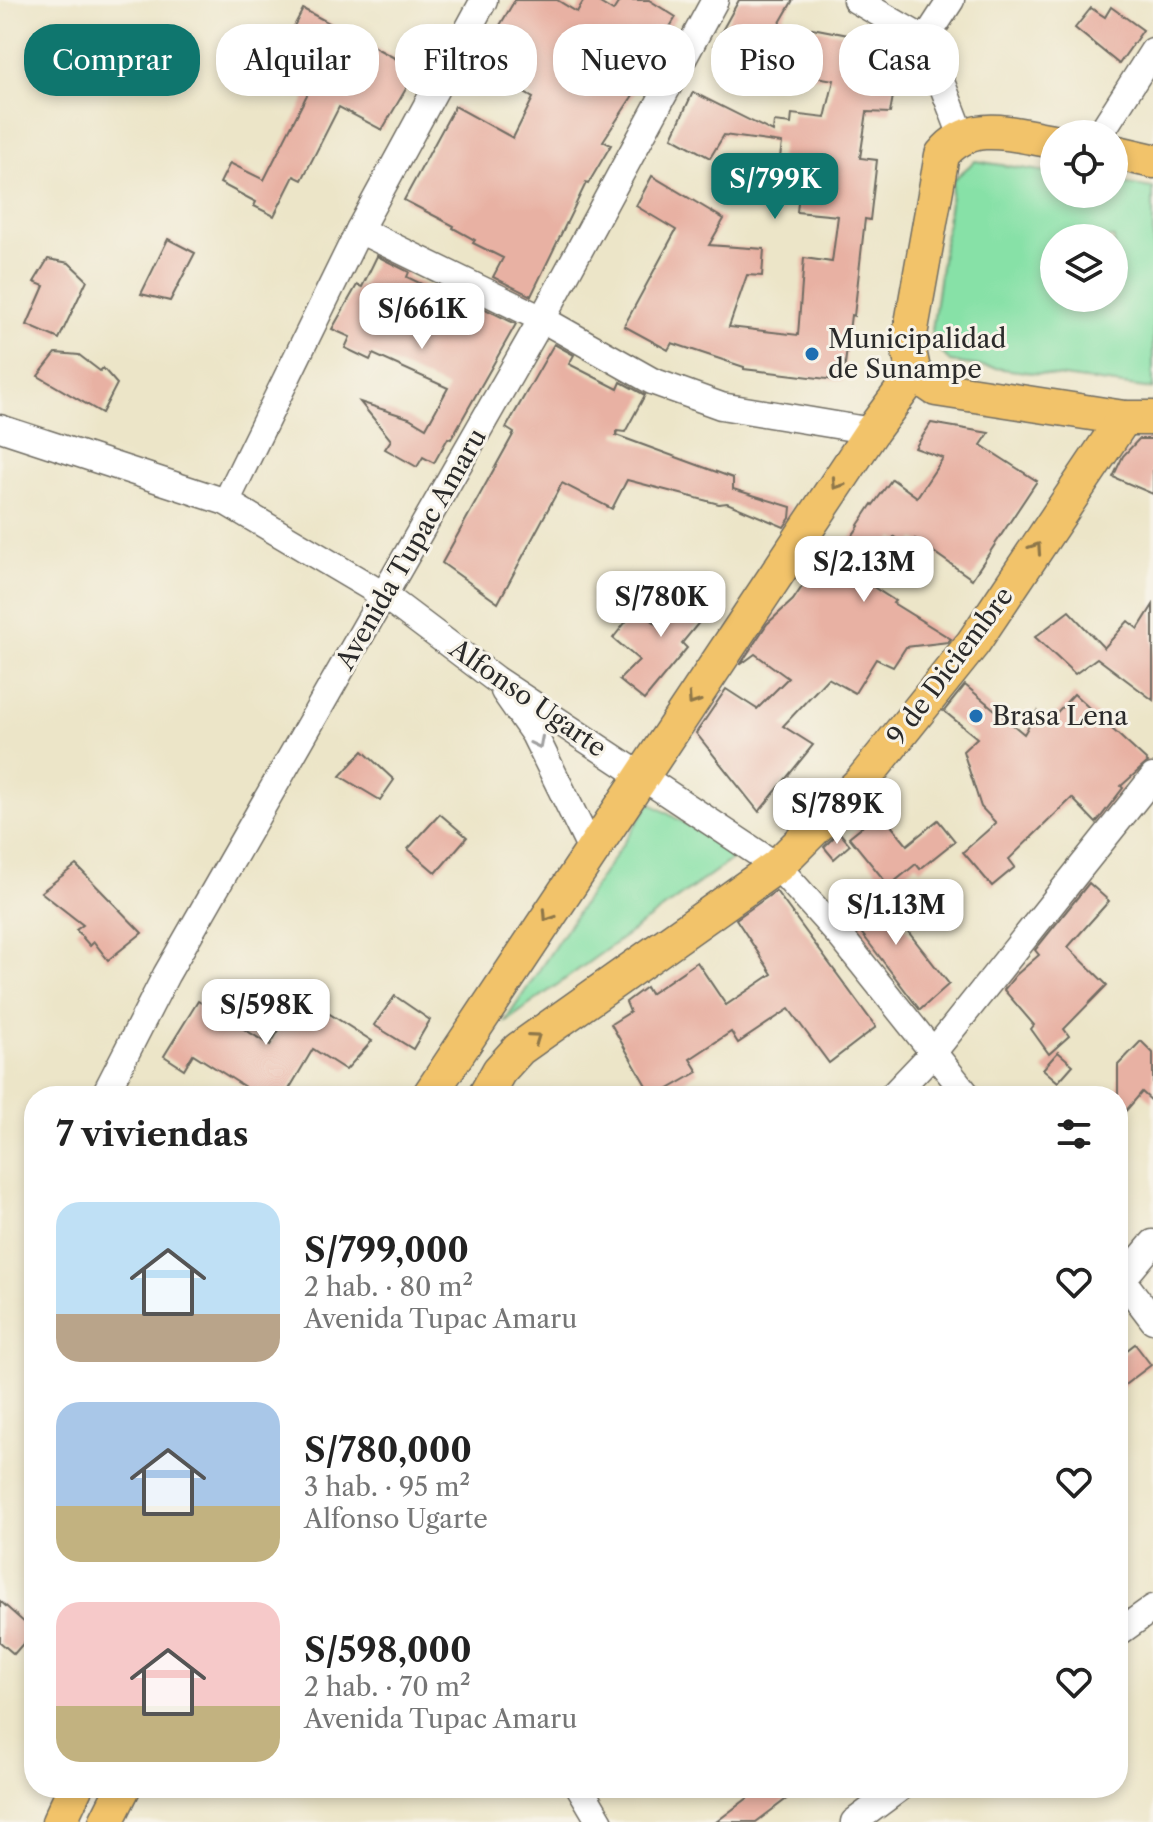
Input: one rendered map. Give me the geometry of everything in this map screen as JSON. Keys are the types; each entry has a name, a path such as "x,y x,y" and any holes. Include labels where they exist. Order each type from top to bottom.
{"main road":[{"path":"1040,139 977,131 952,142 942,155 908,346 914,374 936,389 1138,418"},
{"path":"436,1086 872,431 914,374"},
{"name":"9 de Diciembre","path":"491,1086 499,1071 519,1049 777,866 862,781 973,643 1138,418"},
{"path":"59,1822 70,1798"},
{"path":"106,1822 118,1798"}],"street":[{"path":"226,502 359,230 484,0"},
{"name":"Avenida Tupac Amaru","path":"109,1086 166,975 542,319 715,0"},
{"path":"856,0 897,24"},
{"path":"935,24 951,0"},
{"path":"1109,120 1153,51"},
{"path":"947,96 962,136"},
{"path":"359,230 542,319 652,381 721,406 872,431"},
{"name":"Alfonso Ugarte","path":"0,428 226,502 385,596 495,679 777,866 841,937 959,1086"},
{"path":"495,679 534,734 591,850"},
{"path":"902,1086 932,1054 1153,777"},
{"path":"1128,1269 1153,1243"},
{"path":"1128,1287 1153,1320"},
{"path":"1128,1626 1153,1608"},
{"path":"586,1798 600,1822"},
{"path":"854,1822 886,1798"}],"green space":[{"path":"975,161 1040,171 1040,208 1128,208 1128,184 1153,188 1153,389 950,362 931,338 953,180"},
{"path":"650,803 738,855 504,1023"}],"building":[{"path":"515,0 557,0 577,12 584,0 595,0 613,11 620,0 649,0 676,17 672,24 553,24 553,96 632,96 603,141 611,145 586,183 531,296 493,277 503,258 473,243 475,240 454,226 404,200 455,106 513,138 533,98 530,96 537,96 537,24 501,24"},
{"path":"739,0 793,0 779,24 726,24"},
{"path":"1111,7 1143,30 1119,64 1075,28 1091,8 1105,17"},
{"path":"303,9 331,24 295,24"},
{"path":"823,30 839,33 839,96 893,96 890,113 867,112 860,158 877,160 870,220 865,219 843,381 744,369 672,343 668,350 624,326 676,230 636,206 652,176 724,219 709,245 764,249 762,276 747,275 729,327 798,335 804,258 832,262 838,216 797,212 801,174 778,172 782,143 724,135 710,158 672,137 695,93 773,132 774,122 791,124 792,114 825,118 834,80 823,78"},
{"path":"379,50 395,58 395,96 402,96 382,130 339,107 302,180 294,176 274,216 254,206 256,202 220,183 230,163 264,180 306,96 379,96"},
{"path":"168,239 195,253 170,301 141,294"},
{"path":"377,256 409,272 407,277 475,310 477,305 516,324 451,439 448,438 434,463 423,457 417,467 385,449 391,440 360,402 409,418 426,428 448,388 373,354 370,360 345,348 350,337 332,329 357,285 362,287"},
{"path":"48,259 69,263 87,280 59,339 27,325 44,286 34,282"},
{"path":"554,344 574,355 569,364 618,389 621,382 645,395 625,432 617,431 616,435 733,478 733,489 791,507 790,518 784,527 727,503 719,504 627,480 612,509 562,483 498,603 442,563 514,433 506,428"},
{"path":"56,353 79,355 100,371 103,368 117,384 102,413 38,376"},
{"path":"931,423 989,433 981,445 1037,481 972,579 915,539 909,548 894,537 864,581 951,639 948,642 906,647 893,667 876,659 855,693 828,678 783,726 813,745 759,812 696,733 726,689 757,709 788,678 755,654 740,665 767,624 793,600 808,578 818,585 892,479 917,497 943,458 915,448"},
{"path":"1139,439 1153,439 1153,494 1113,477 1123,456"},
{"path":"688,581 716,602 682,643 687,648 644,700 619,680 639,660 613,638 637,608 658,625"},
{"path":"1153,605 1153,700 1097,658 1075,674 1035,637 1069,611 1104,648 1128,621 1138,629"},
{"path":"965,685 1024,734 1038,711 1047,723 1074,694 1148,762 1121,786 1123,788 1096,823 1072,798 1009,859 1015,867 992,886 963,852 996,823 981,807 963,751 977,738 944,711"},
{"path":"363,751 394,780 380,800 340,776"},
{"path":"880,812 907,845 938,820 955,841 920,869 916,864 889,886 849,837"},
{"path":"440,814 467,837 436,873 408,849"},
{"path":"839,832 850,845 834,859 824,847"},
{"path":"76,865 142,933 108,960 94,942 90,946 76,930 83,925 41,892"},
{"path":"1089,883 1109,901 1068,947 1107,985 1064,1029 1069,1036 1049,1054 1031,1029 1034,1025 1004,990 1039,955 1035,950"},
{"path":"876,884 891,904 888,906 949,984 920,1010 844,910"},
{"path":"776,891 876,1027 829,1063 789,1009 738,1043 731,1032 690,1059 698,1072 674,1086 646,1086 611,1024 630,1012 626,1002 646,987 650,994 697,962 726,1005 772,974 736,919"},
{"path":"300,995 372,1041 346,1070 313,1049 291,1086 243,1086 193,1054 184,1069 164,1056 198,1001 270,1045"},
{"path":"395,996 430,1020 413,1049 374,1025"},
{"path":"1141,1041 1153,1053 1153,1102 1142,1092 1128,1108 1128,1086 1118,1086 1118,1065"},
{"path":"1058,1052 1073,1065 1058,1082 1043,1069"},
{"path":"1135,1344 1151,1365 1128,1382 1128,1349"},
{"path":"0,1601 24,1622 24,1642 14,1654 0,1642"},
{"path":"748,1798 788,1798 756,1822 716,1822"}],"place":[{"name":"Municipalidad de Sunampe","path":"812,354"},
{"name":"Brasa Lena","path":"976,716"}]}
